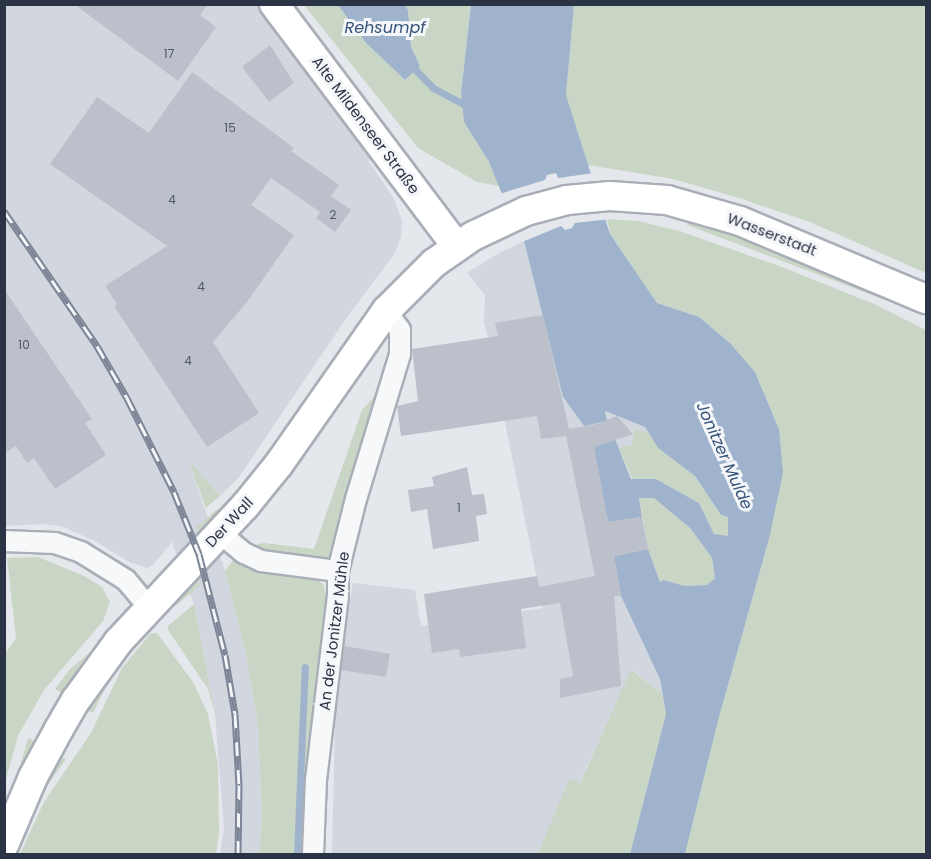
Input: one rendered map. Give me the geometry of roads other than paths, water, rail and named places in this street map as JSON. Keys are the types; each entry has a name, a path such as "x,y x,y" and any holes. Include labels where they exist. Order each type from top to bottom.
{"main road":[{"name":"Alte Mildenseer Straße","path":"274,4 457,247"},
{"name":"Wasserstadt","path":"490,227 548,204 610,196 667,200 740,221 927,299"},
{"name":"Der Wall","path":"4,845 33,777 76,700 118,642 220,532 279,464 386,311 411,285 457,247 490,227"}],"street":[{"name":"An der Jonitzer Mühle","path":"313,855 316,780 338,571 356,499 399,354 400,330 386,311"},
{"path":"220,532 244,553 261,561 338,571"},
{"path":"4,541 55,543 81,552 126,580 149,607"}],"water":[{"name":"Rehsumpf","path":"338,5 405,5 408,10 411,47 420,66 405,80 366,43"},
{"name":"Jonitzer Mulde","path":"471,5 574,5 566,95 610,234 657,303 699,317 730,343 755,372 779,429 783,473 769,539 718,721 685,854 630,854 666,714 660,679 621,596 614,556 648,549 660,582 664,580 685,586 707,585 715,578 712,558 691,529 654,498 639,498 642,517 608,522 591,432 611,429 631,479 656,479 699,503 714,534 728,536 728,517 721,515 695,476 658,448 645,427 605,411 607,421 584,426 563,397 522,233 505,202 489,162 464,122 461,93"}],"waterway":[{"path":"410,64 433,88 463,104 472,105"},
{"path":"297,854 305,667"}],"railway":[{"path":"4,211 97,346 127,398 174,492 199,554 225,655 235,714 239,785 238,854"}]}
